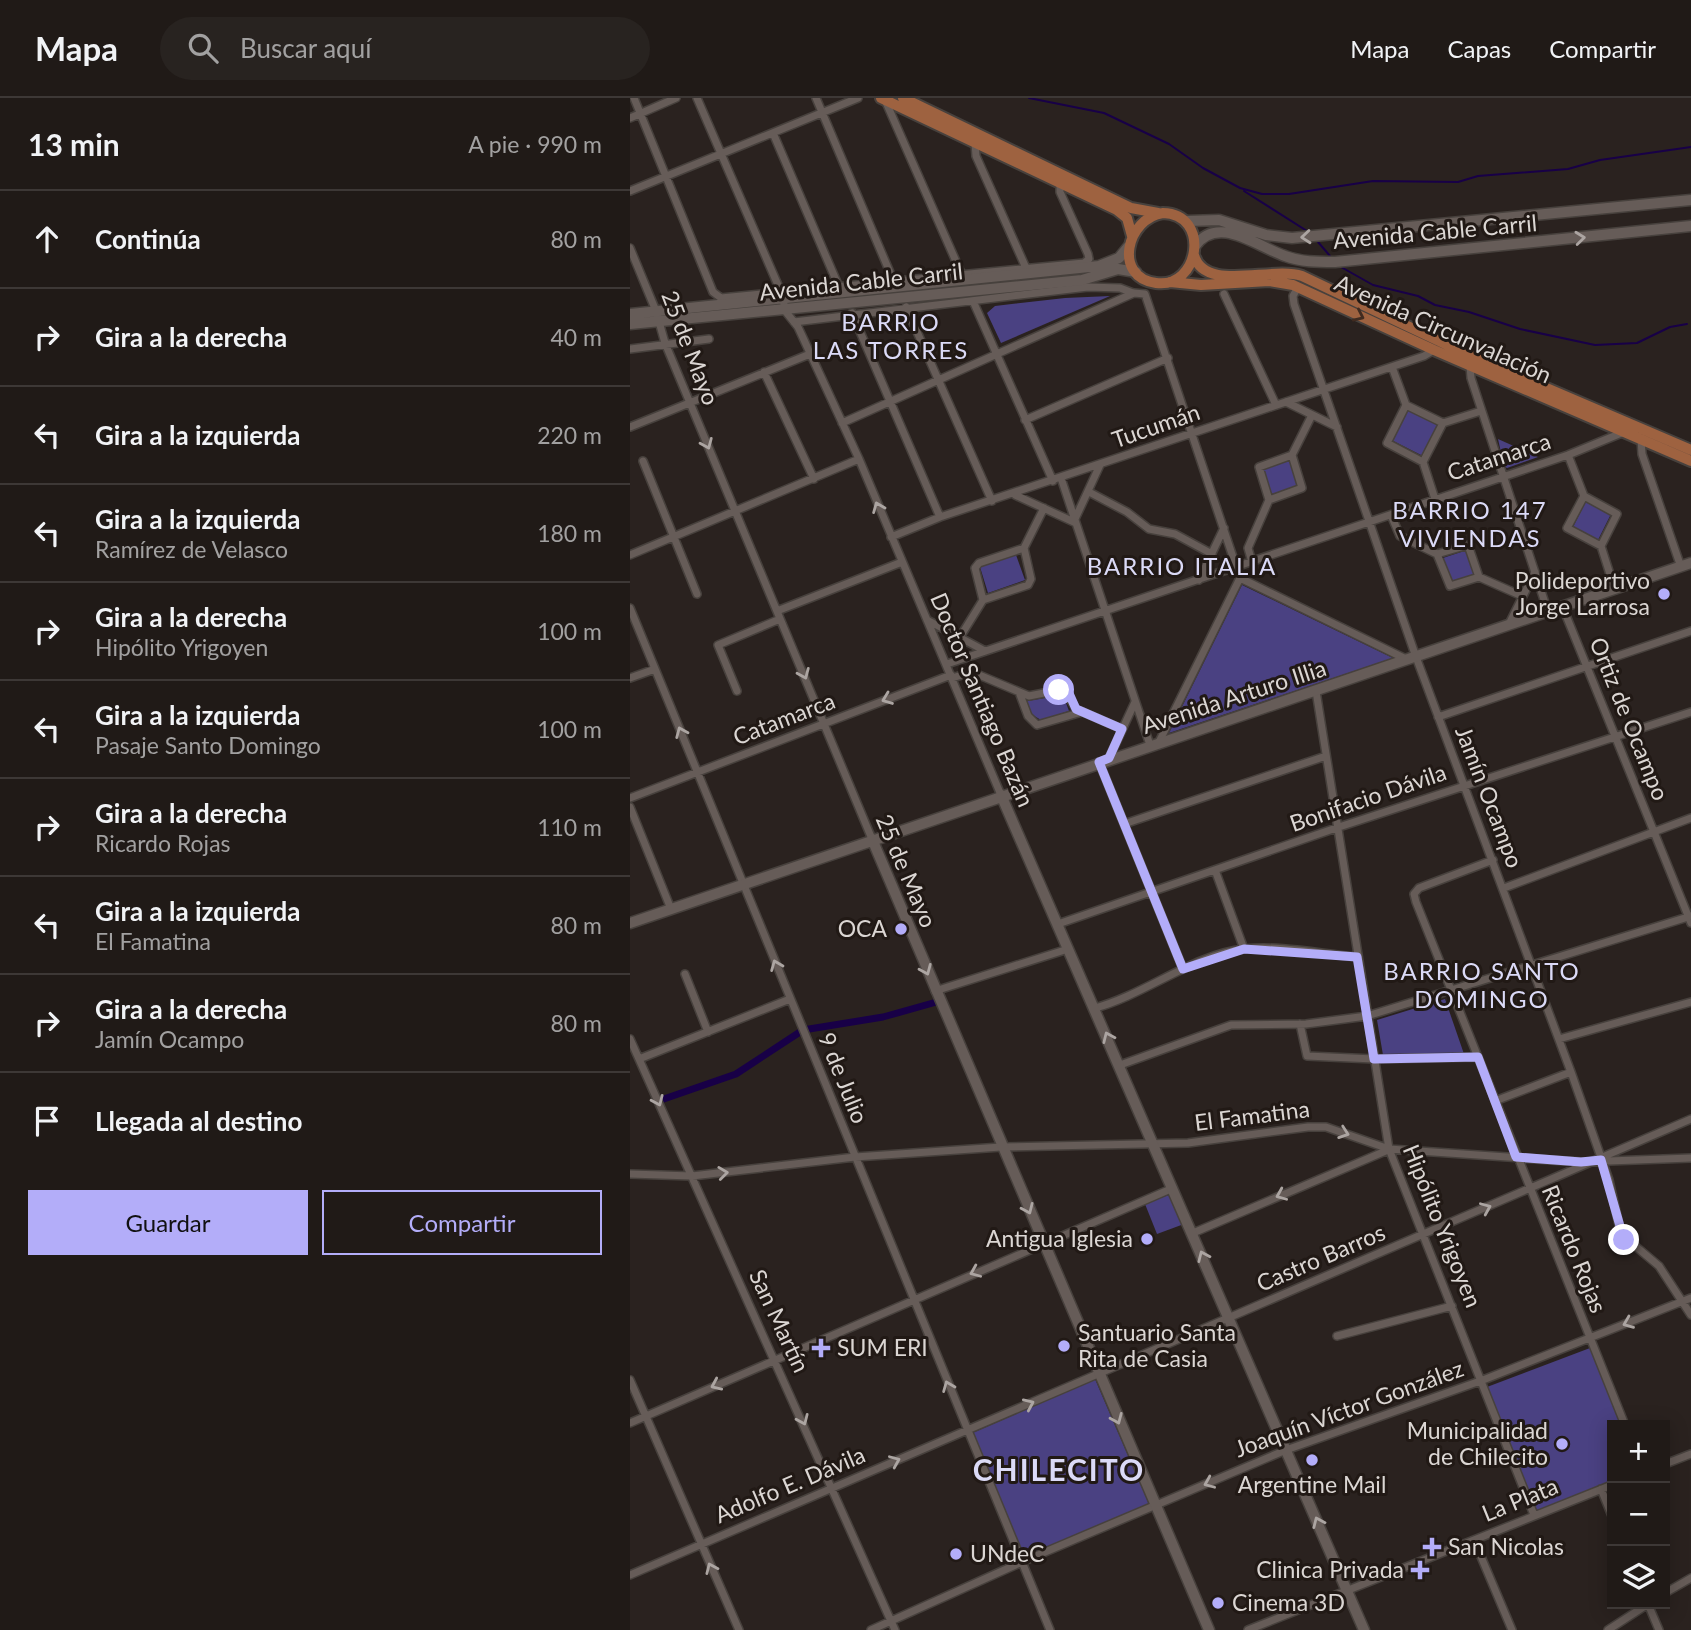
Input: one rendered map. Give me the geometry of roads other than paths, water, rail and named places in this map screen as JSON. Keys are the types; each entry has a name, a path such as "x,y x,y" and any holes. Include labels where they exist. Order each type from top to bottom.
{"main road":[{"path":"883,99 1122,213 1130,225 1129,261 1136,272 1151,282 1170,282 1187,271 1194,251 1194,232 1188,221 1176,214 1158,214 1131,208 903,98"},
{"name":"Avenida Cable Carril","path":"1188,221 1219,220 1266,235 1292,238 1691,200"},
{"path":"1130,241 1144,220 1158,214"},
{"name":"Avenida Cable Carril","path":"1194,251 1209,232 1217,231 1236,235 1286,257 1309,262 1335,262 1691,226"},
{"name":"Avenida Cable Carril","path":"630,324 658,316 1099,266 1119,258 1130,241"},
{"name":"Avenida Circunvalación","path":"1194,251 1197,264 1209,275 1278,272 1302,276 1458,350 1691,450"},
{"name":"Avenida Cable Carril","path":"783,303 1082,280 1118,269 1136,272"},
{"name":"Avenida Circunvalación","path":"1170,282 1201,285 1278,282 1298,287 1470,366 1691,461"},
{"name":"Avenida Cable Carril","path":"630,314 658,316"},
{"name":"Avenida Arturo Illia","path":"630,923 1104,760 1686,565"},
{"name":"Doctor Santiago Bazán","path":"1001,795 1364,1630"},
{"name":"25 de Mayo","path":"872,839 1154,1507 1209,1630"}],"street":[{"path":"634,98 713,292 722,298 783,303 839,286 1084,262 1089,259 1060,192 1060,182"},
{"path":"630,118 676,98"},
{"name":"Doctor Santiago Bazán","path":"696,98 783,303 859,460 1001,795"},
{"path":"816,98 894,282"},
{"path":"630,191 858,98"},
{"path":"883,99 962,275"},
{"path":"773,133 839,286"},
{"path":"975,143 976,156 1026,268"},
{"name":"25 de Mayo","path":"630,248 658,316 666,345 872,839"},
{"path":"794,322 1088,287 1120,288 1148,297 1240,578 1412,659"},
{"name":"Jamín Ocampo","path":"1298,287 1293,304 1371,522 1412,659 1438,718 1504,888 1571,1072 1601,1160 1624,1240 1659,1266 1688,1299 1691,1315"},
{"path":"842,423 1134,293"},
{"path":"1224,294 1276,405"},
{"path":"973,301 1025,420 1075,521 1135,701 1154,744"},
{"path":"906,307 992,501"},
{"path":"852,313 940,517"},
{"path":"630,349 709,339"},
{"name":"Tucumán","path":"891,537 940,517 1324,390 1434,350"},
{"path":"630,427 810,354"},
{"path":"1025,420 1168,358"},
{"path":"1470,366 1482,411 1548,612"},
{"path":"1392,367 1406,405 1443,423 1482,411"},
{"path":"764,372 814,479"},
{"path":"1286,402 1337,427"},
{"path":"1406,405 1387,443 1423,462 1435,499"},
{"path":"1269,500 1302,488 1292,455 1312,415"},
{"path":"1423,462 1443,423"},
{"name":"Catamarca","path":"947,664 1568,455 1624,432"},
{"path":"1641,439 1642,454 1686,565"},
{"path":"1252,562 1248,548 1269,500 1259,467 1292,455"},
{"path":"1568,455 1584,496 1617,514 1601,545 1615,590"},
{"path":"630,555 859,460"},
{"path":"643,461 696,594"},
{"path":"1075,521 1100,465"},
{"path":"1088,492 1127,512 1146,527 1175,534 1212,554"},
{"path":"1014,494 1075,521"},
{"path":"1584,496 1567,528 1601,545"},
{"path":"960,637 983,600 1028,585 1031,579 1024,548 1044,508"},
{"path":"1391,515 1400,536 1437,554 1450,586 1479,577 1522,596"},
{"path":"1199,580 1225,528"},
{"path":"1437,554 1468,545 1479,577"},
{"path":"983,600 975,568 979,563 1024,548"},
{"path":"737,691 718,645 779,615 902,562"},
{"path":"1508,626 1535,572"},
{"path":"1154,744 1240,578"},
{"name":"9 de Julio","path":"630,608 966,1432 1050,1630"},
{"name":"Ortiz de Ocampo","path":"1563,608 1690,919"},
{"path":"927,620 985,650"},
{"path":"1438,718 1691,631"},
{"path":"630,678 655,669"},
{"path":"952,677 972,672 1038,697 1064,689 1074,707 1122,729"},
{"name":"Catamarca","path":"630,798 952,677"},
{"name":"Hipólito Yrigoyen","path":"1315,691 1389,1149 1483,1380 1534,1515"},
{"path":"1019,692 1028,716 1037,724 1082,712"},
{"path":"1135,701 1104,760 1124,824 1183,969"},
{"name":"Bonifacio Dávila","path":"1058,924 1339,827 1691,712"},
{"path":"1124,824 1326,756"},
{"path":"630,807 671,909"},
{"path":"1504,888 1691,818"},
{"name":"Ricardo Rojas","path":"1493,860 1434,881 1419,888 1414,894 1529,1190 1623,1420"},
{"path":"1214,870 1244,949"},
{"path":"1120,1065 1231,1025 1300,1024 1367,1016 1531,964 1690,919"},
{"path":"935,991 1068,949"},
{"path":"1095,1009 1121,1000 1183,969 1244,949 1357,957"},
{"path":"685,974 708,1032"},
{"path":"639,1059 790,999"},
{"path":"1559,1040 1691,1002"},
{"path":"1300,1024 1307,1056 1374,1059 1478,1057"},
{"name":"San Martín","path":"630,1039 776,1359 895,1630"},
{"path":"1495,1101 1571,1072"},
{"name":"Castro Barros","path":"966,1432 1691,1119"},
{"name":"El Famatina","path":"630,1174 692,1176 855,1157 1001,1147 1155,1144 1326,1127 1389,1149 1581,1162 1601,1160 1618,1163 1691,1158"},
{"path":"1193,1233 1389,1149"},
{"path":"630,1423 1173,1188"},
{"name":"Joaquín Víctor González","path":"871,1630 1022,1562 1286,1450 1483,1380 1688,1299"},
{"path":"1338,1336 1452,1306"},
{"path":"630,1380 739,1630"},
{"name":"Adolfo E. Dávila","path":"630,1575 966,1432"},
{"path":"1670,1462 1691,1454"},
{"name":"La Plata","path":"1248,1630 1607,1487"},
{"path":"1601,1489 1607,1504"},
{"path":"1474,1540 1512,1630"},
{"path":"1670,1590 1691,1578"},
{"path":"1608,1630 1640,1609"},
{"path":"1650,1609 1658,1630"}],"waterway":[{"path":"1029,98 1104,113 1169,144 1203,168 1240,188"},
{"path":"1240,188 1262,194 1289,194 1373,181 1458,182 1478,176 1568,169 1600,160 1691,147"},
{"path":"1244,191 1307,231"},
{"path":"1318,242 1330,256"},
{"path":"1341,267 1373,285 1418,296 1435,305 1469,312 1520,329 1595,345 1637,343 1670,327 1687,324"},
{"path":"658,1101 736,1074 803,1030 883,1017 940,1001"}],"place":[{"name":"Polideportivo Jorge Larrosa","path":"1664,594"},
{"name":"OCA","path":"901,929"},
{"name":"Antigua Iglesia","path":"1147,1239"},
{"name":"Santuario Santa Rita de Casia","path":"1064,1346"},
{"name":"SUM ERI","path":"821,1348"},
{"name":"Municipalidad de Chilecito","path":"1562,1444"},
{"name":"Argentine Mail","path":"1312,1460"},
{"name":"San Nicolas","path":"1432,1547"},
{"name":"UNdeC","path":"956,1554"},
{"name":"Clinica Privada","path":"1420,1570"},
{"name":"Cinema 3D","path":"1218,1603"}],"district":[{"name":"BARRIO LAS TORRES","path":"891,337"},
{"name":"BARRIO 147 VIVIENDAS","path":"1470,525"},
{"name":"BARRIO ITALIA","path":"1182,567"},
{"name":"BARRIO SANTO DOMINGO","path":"1482,986"},
{"name":"CHILECITO","path":"1059,1471"}]}
